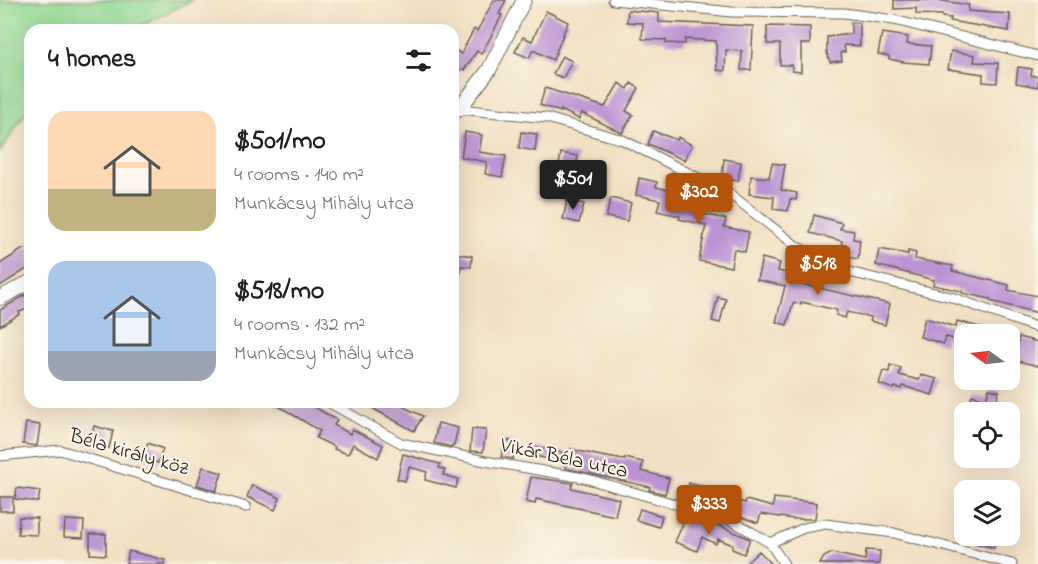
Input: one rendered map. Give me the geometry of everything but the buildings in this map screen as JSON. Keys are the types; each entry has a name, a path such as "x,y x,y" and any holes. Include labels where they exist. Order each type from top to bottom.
{"street":[{"path":"459,106 489,70 525,0"},
{"path":"613,0 732,12 844,13 894,20 1038,56"},
{"path":"459,110 547,118 623,140 730,194 795,245 833,268 951,297 1038,328"},
{"path":"0,298 24,285"},
{"name":"Vikár Béla utca","path":"339,408 401,443 485,461 584,478 731,520 770,543 784,564"},
{"name":"Béla király köz","path":"0,456 60,450 246,507"},
{"path":"770,543 804,528 825,524 894,533 1012,564"}],"green space":[{"path":"0,0 193,0 145,24 24,24 24,115 0,152"}]}
